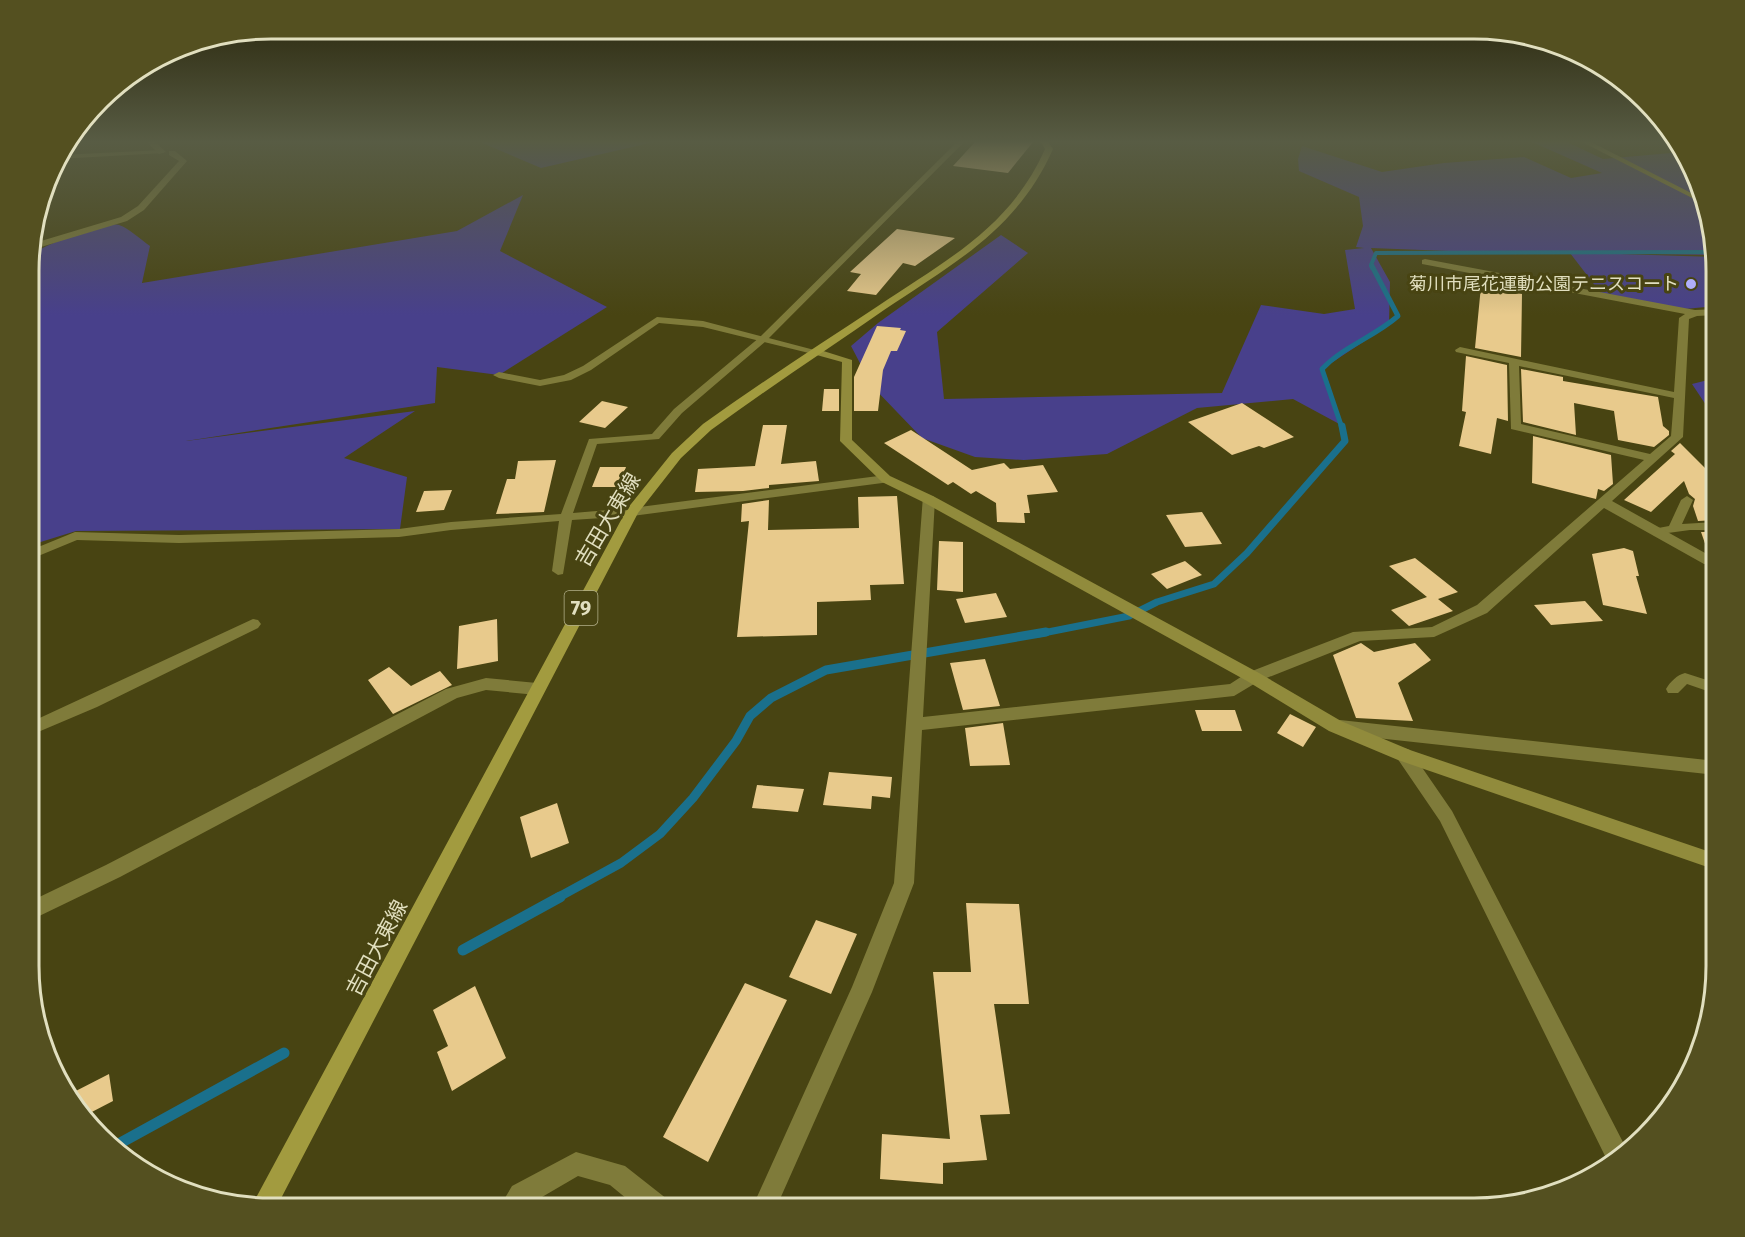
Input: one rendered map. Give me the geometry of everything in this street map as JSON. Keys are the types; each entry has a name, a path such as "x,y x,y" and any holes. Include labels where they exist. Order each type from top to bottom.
{"main road":[{"name":"吉田大東線","path":"268,1198 632,512 666,467 705,428 967,249 1013,209 1020,200"}],"street":[{"path":"41,244 124,219 141,208 149,200"},
{"path":"1425,262 1695,313 1706,312"},
{"path":"914,724 1234,690 1254,677 1358,636 1434,632 1482,609 1677,437 1684,318 1695,313"},
{"path":"499,375 540,383 567,378 587,368 657,320 703,324 847,360 846,441 886,479 928,499 1254,677 1335,726 1404,755 1706,859"},
{"path":"1460,350 1679,396"},
{"path":"1514,361 1515,426 1652,458"},
{"path":"632,512 886,479"},
{"path":"768,1198 861,992 904,883 928,499"},
{"path":"1603,502 1706,559"},
{"path":"39,726 91,703 253,624"},
{"path":"39,907 113,871 452,693 486,684 537,689"},
{"path":"1335,726 1706,767"},
{"path":"1404,755 1446,816 1615,1150"},
{"path":"519,1198 576,1164 616,1175 645,1198"}],"lane":[{"path":"558,571 566,517 593,441 655,437 678,411 763,339 903,200"},
{"path":"1674,529 1687,500"},
{"path":"39,552 75,536 179,539 387,534 451,526 632,512"},
{"path":"1657,532 1706,527"},
{"path":"1673,689 1685,678 1706,685"}],"shaded area":[{"path":"514,200 521,200 500,251 607,307 499,375 437,367 435,403 186,441 415,411 344,458 407,477 400,529 76,531 39,543 40,250 100,226 119,225 150,246 142,283 457,231"},
{"path":"1359,200 1695,200 1706,255 1588,253 1706,257 1706,307 1685,309 1603,296 1570,253 1371,248 1390,282 1389,325 1322,369 1343,426 1293,399 1197,408 1107,454 1024,460 975,457 922,438 872,386 851,346 878,323 1001,235 1028,253 937,332 944,399 1222,393 1261,305 1324,314 1355,309 1345,250 1364,248 1356,247 1363,226"},
{"path":"1706,380 1706,405 1692,384"}],"building":[{"path":"897,229 955,238 915,266 903,263 876,295 847,291 861,274 850,272"},
{"path":"1481,286 1522,294 1521,357 1475,348"},
{"path":"877,326 901,328 900,330 906,331 897,351 891,351 883,370 878,411 854,411 854,377"},
{"path":"1466,356 1507,365 1508,421 1497,418 1491,454 1459,446 1466,412 1462,411"},
{"path":"1521,369 1563,377 1563,381 1658,397 1663,426 1669,431 1669,435 1654,447 1618,440 1614,411 1574,403 1576,435 1523,422"},
{"path":"824,389 839,389 839,411 822,411"},
{"path":"602,401 628,407 605,428 579,422"},
{"path":"1242,403 1294,437 1264,448 1259,446 1232,455 1188,422"},
{"path":"763,425 787,425 781,464 816,461 819,481 769,485 769,488 743,491 695,492 698,469 755,466"},
{"path":"911,430 972,470 1004,463 1010,469 1043,465 1058,492 1027,495 1030,513 1024,513 1025,523 997,522 996,503 976,491 971,494 953,482 948,485 884,443"},
{"path":"1533,436 1611,455 1613,484 1604,491 1598,489 1596,499 1532,483"},
{"path":"1680,443 1706,469 1706,521 1698,521 1693,506 1695,499 1689,494 1684,481 1651,512 1624,500 1675,454 1671,451"},
{"path":"556,460 544,512 496,514 507,479 515,479 518,461"},
{"path":"600,467 626,467 619,487 592,487"},
{"path":"452,490 444,510 416,512 424,491"},
{"path":"897,496 904,584 870,585 871,600 817,602 817,635 737,637 749,521 741,522 742,504 769,500 768,530 859,528 858,497"},
{"path":"1202,512 1222,544 1185,547 1166,515"},
{"path":"1701,532 1706,532 1706,546"},
{"path":"939,541 963,542 963,592 937,590"},
{"path":"1624,548 1633,551 1639,576 1636,576 1647,614 1603,605 1592,554"},
{"path":"1415,558 1458,592 1438,599 1453,611 1409,626 1391,610 1427,597 1389,566"},
{"path":"1185,561 1202,575 1167,589 1151,574"},
{"path":"996,593 1007,617 965,623 956,599"},
{"path":"1585,601 1603,621 1551,625 1534,605"},
{"path":"497,619 498,661 457,669 459,626"},
{"path":"1361,643 1374,652 1415,643 1431,660 1398,683 1413,721 1356,718 1333,655"},
{"path":"985,659 1000,706 963,710 950,663"},
{"path":"389,667 411,686 440,671 452,685 393,714 368,680"},
{"path":"1195,710 1235,710 1242,731 1202,731"},
{"path":"1290,714 1316,727 1303,747 1277,733"},
{"path":"1003,723 1010,765 970,766 965,728"},
{"path":"829,772 892,777 890,798 872,796 871,809 823,805"},
{"path":"757,785 804,789 798,812 752,808"},
{"path":"557,803 569,843 531,858 520,817"},
{"path":"966,903 1019,904 1029,1004 994,1004 1010,1114 980,1115 987,1160 943,1163 943,1184 880,1179 882,1134 950,1139 933,972 971,972"},
{"path":"816,920 857,934 831,994 789,977"},
{"path":"745,983 787,1000 708,1162 663,1137"},
{"path":"475,986 506,1058 452,1091 437,1052 448,1046 433,1010"},
{"path":"109,1074 113,1101 91,1112 76,1091"}],"waterway":[{"path":"1372,268 1376,253 1705,252"},
{"path":"1342,428 1322,369 1340,354 1398,316 1372,266"},
{"path":"1038,634 1129,616 1157,602 1214,584 1247,553 1345,441 1342,426"},
{"path":"557,898 621,863 660,834 693,798 736,741 750,716 771,698 826,670 1046,632"},
{"path":"463,950 560,897"},
{"path":"121,1143 284,1053"}],"place":[{"name":"菊川市尾花運動公園テニスコート","path":"1691,284"}]}
